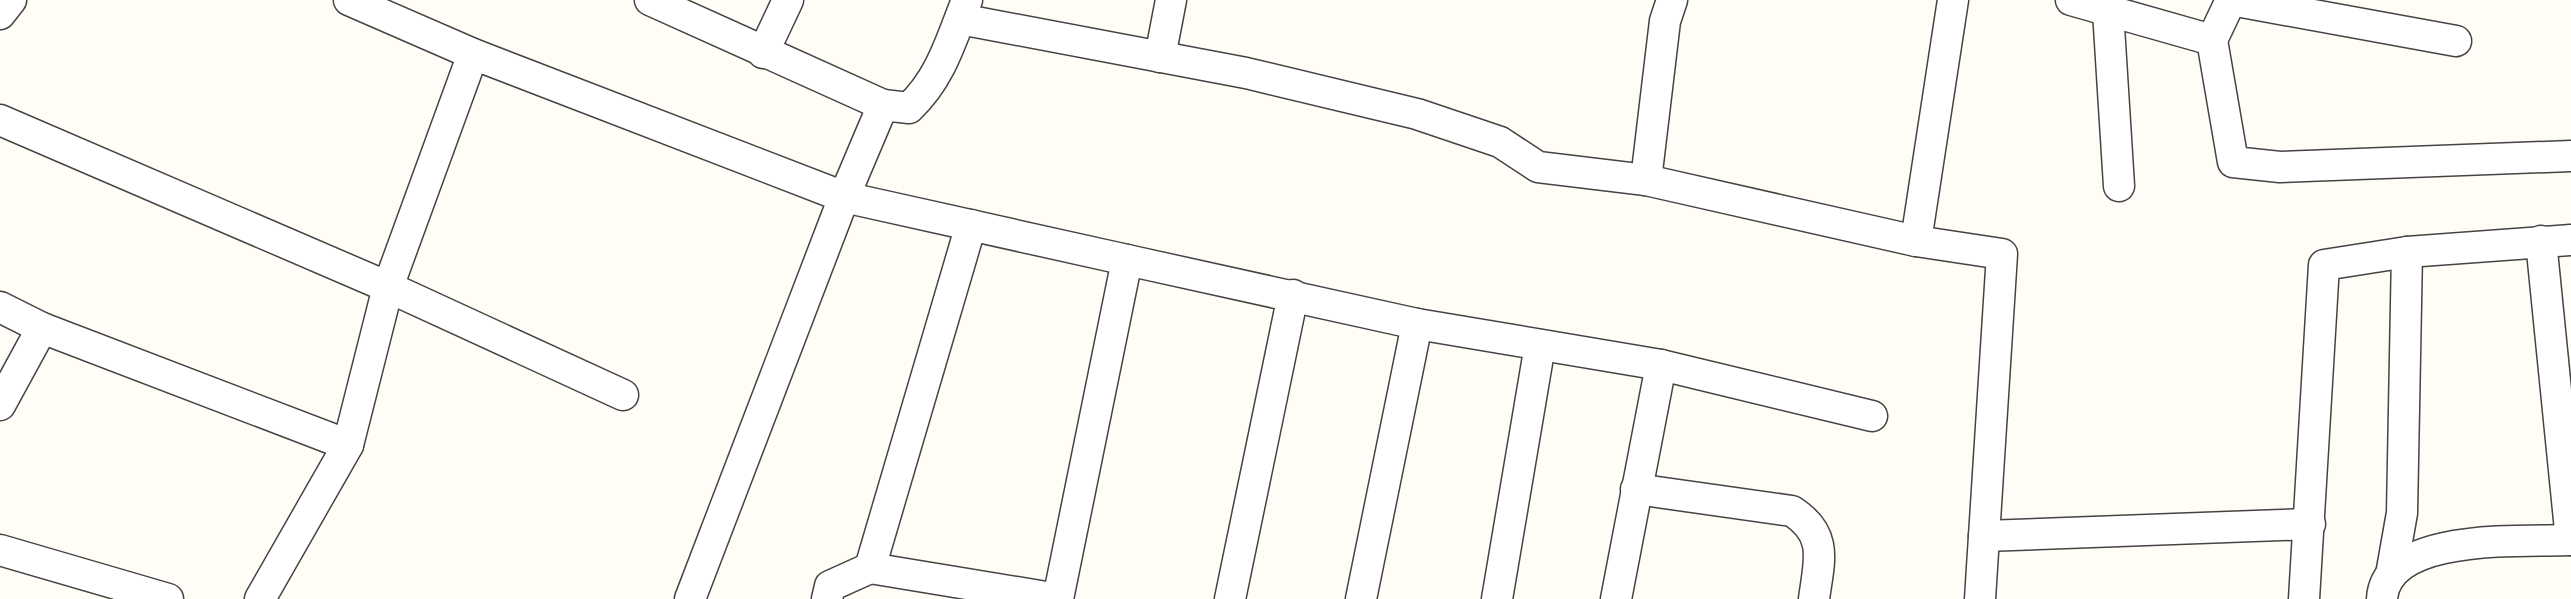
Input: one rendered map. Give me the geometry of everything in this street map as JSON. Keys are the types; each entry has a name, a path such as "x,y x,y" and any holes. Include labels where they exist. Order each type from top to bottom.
{"street":[{"path":"349,0 473,54 844,197 1417,324 1661,365 1872,416"},
{"path":"650,0 883,105 909,108 924,94 938,75 963,9 1160,57 1246,73 1417,114 1500,142 1538,167 1646,180 1916,241 2002,254 1980,599"},
{"path":"764,53 788,0"},
{"path":"1160,57 1171,0"},
{"path":"1646,180 1665,21 1672,0"},
{"path":"1916,241 1953,0"},
{"path":"2071,0 2212,40"},
{"path":"2457,41 2231,0 2212,40 2233,162 2280,167 2571,156"},
{"path":"2108,11 2119,186"},
{"path":"260,599 348,445 388,287 473,54"},
{"path":"690,599 844,197 883,105"},
{"path":"0,120 388,287 623,395"},
{"path":"870,568 971,225"},
{"path":"2304,599 2324,265 2407,252 2571,240"},
{"path":"2386,587 2412,556 2459,545 2571,540 2541,241"},
{"path":"2386,587 2402,513 2407,252"},
{"path":"827,599 830,585 870,568 1058,599 1127,260"},
{"path":"1230,599 1293,295"},
{"path":"0,307 42,328 348,445"},
{"path":"1361,599 1417,324"},
{"path":"0,405 42,328"},
{"path":"1497,599 1540,345"},
{"path":"1616,599 1661,365"},
{"path":"1636,489 1792,511 1809,522 1818,538 1819,565 1814,599"},
{"path":"1984,536 2310,524"},
{"path":"0,550 168,599"}]}
